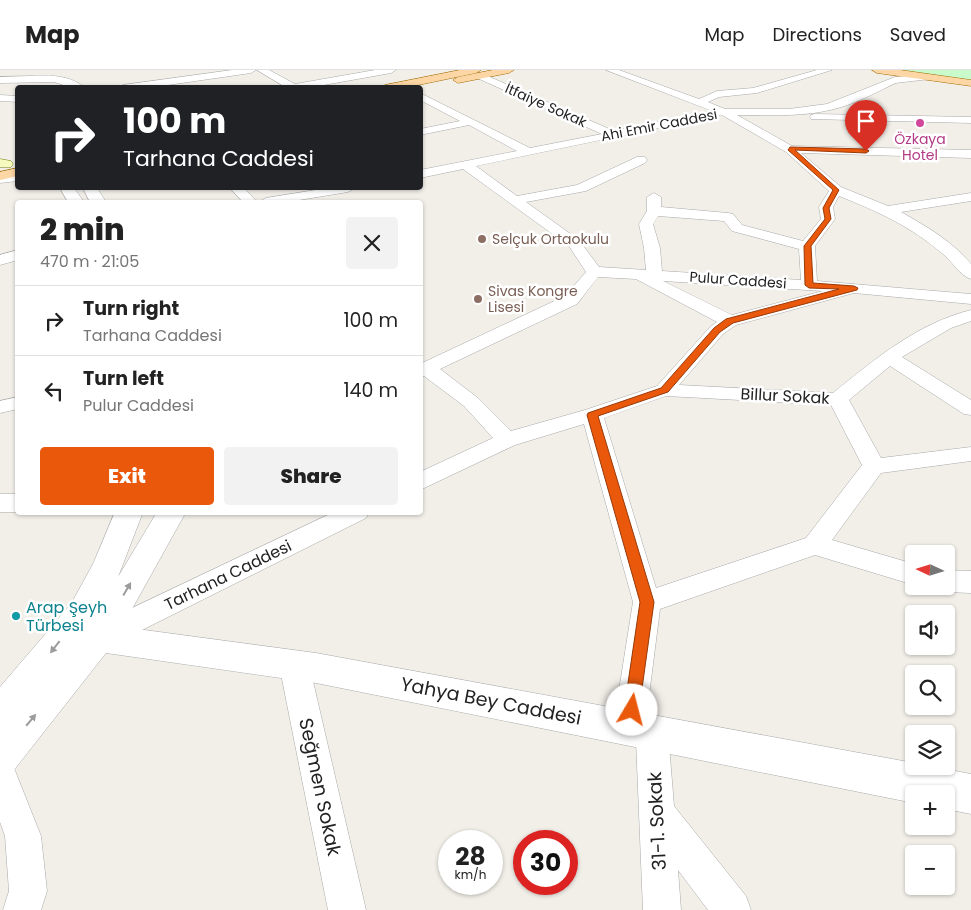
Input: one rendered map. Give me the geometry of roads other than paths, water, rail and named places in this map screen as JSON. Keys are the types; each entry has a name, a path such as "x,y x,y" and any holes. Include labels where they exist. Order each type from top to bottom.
{"main road":[{"path":"398,85 456,72 478,73 509,70"},
{"path":"877,70 897,77"},
{"path":"423,87 478,73"},
{"path":"926,77 971,83"}],"street":[{"path":"38,79 61,70"},
{"path":"156,83 166,70"},
{"path":"243,82 251,70"},
{"path":"143,85 251,70"},
{"path":"262,70 290,85"},
{"path":"350,70 385,85"},
{"path":"306,85 391,70"},
{"path":"611,70 724,112 790,149 836,190 887,210 927,233 957,257 971,274"},
{"path":"699,103 717,94 754,91 827,70"},
{"name":"İtfaiye Sokak","path":"478,73 612,134"},
{"name":"Ahi Emir Caddesi","path":"423,173 724,112 789,112 829,107 858,97 897,77 926,77"},
{"path":"0,80 38,79 73,81 78,85"},
{"path":"156,83 165,85"},
{"path":"858,97 877,101"},
{"path":"0,98 15,99"},
{"path":"423,98 528,152"},
{"path":"914,108 969,121"},
{"path":"789,112 821,118 969,121"},
{"path":"423,131 470,122"},
{"path":"790,149 971,154"},
{"path":"943,154 964,166"},
{"path":"517,200 581,188 641,160"},
{"path":"424,370 571,300 594,272 574,243 517,200 467,166"},
{"path":"239,190 248,200"},
{"path":"278,200 336,190"},
{"path":"809,285 807,246 828,219 826,208 836,190"},
{"path":"887,210 971,197"},
{"path":"954,199 971,206"},
{"path":"730,321 670,292 647,275 652,248 646,224 654,204 728,217 736,228 807,246"},
{"path":"0,259 15,256"},
{"name":"Pulur Caddesi","path":"594,272 854,288 971,299"},
{"path":"423,481 507,440 592,415 664,390 717,330 730,321 854,288"},
{"name":"Billur Sokak","path":"664,390 838,399 889,357 945,324 971,315"},
{"path":"889,357 971,409"},
{"path":"424,370 471,402 507,440"},
{"path":"838,399 874,466"},
{"path":"0,407 15,404"},
{"path":"592,415 647,602 815,545 874,466 971,454"},
{"path":"0,503 15,503"},
{"path":"0,714 32,678 82,612 112,558 128,515"},
{"path":"0,757 98,638 170,515"},
{"name":"Tarhana Caddesi","path":"98,638 351,515"},
{"path":"815,545 905,572"},
{"path":"955,581 971,582"},
{"name":"31-1. Sokak","path":"647,602 640,730 656,812 662,910"},
{"name":"Yahya Bey Caddesi","path":"98,638 294,664 971,794"},
{"name":"Seğmen Sokak","path":"294,664 347,910"},
{"path":"0,775 23,836 28,892 22,910"},
{"path":"656,812 732,910"}],"place":[{"name":"Özkaya Hotel","path":"920,123"},
{"name":"Selçuk Ortaokulu","path":"482,239"},
{"name":"Sivas Kongre Lisesi","path":"478,299"},
{"name":"Arap Şeyh Türbesi","path":"16,616"}]}
